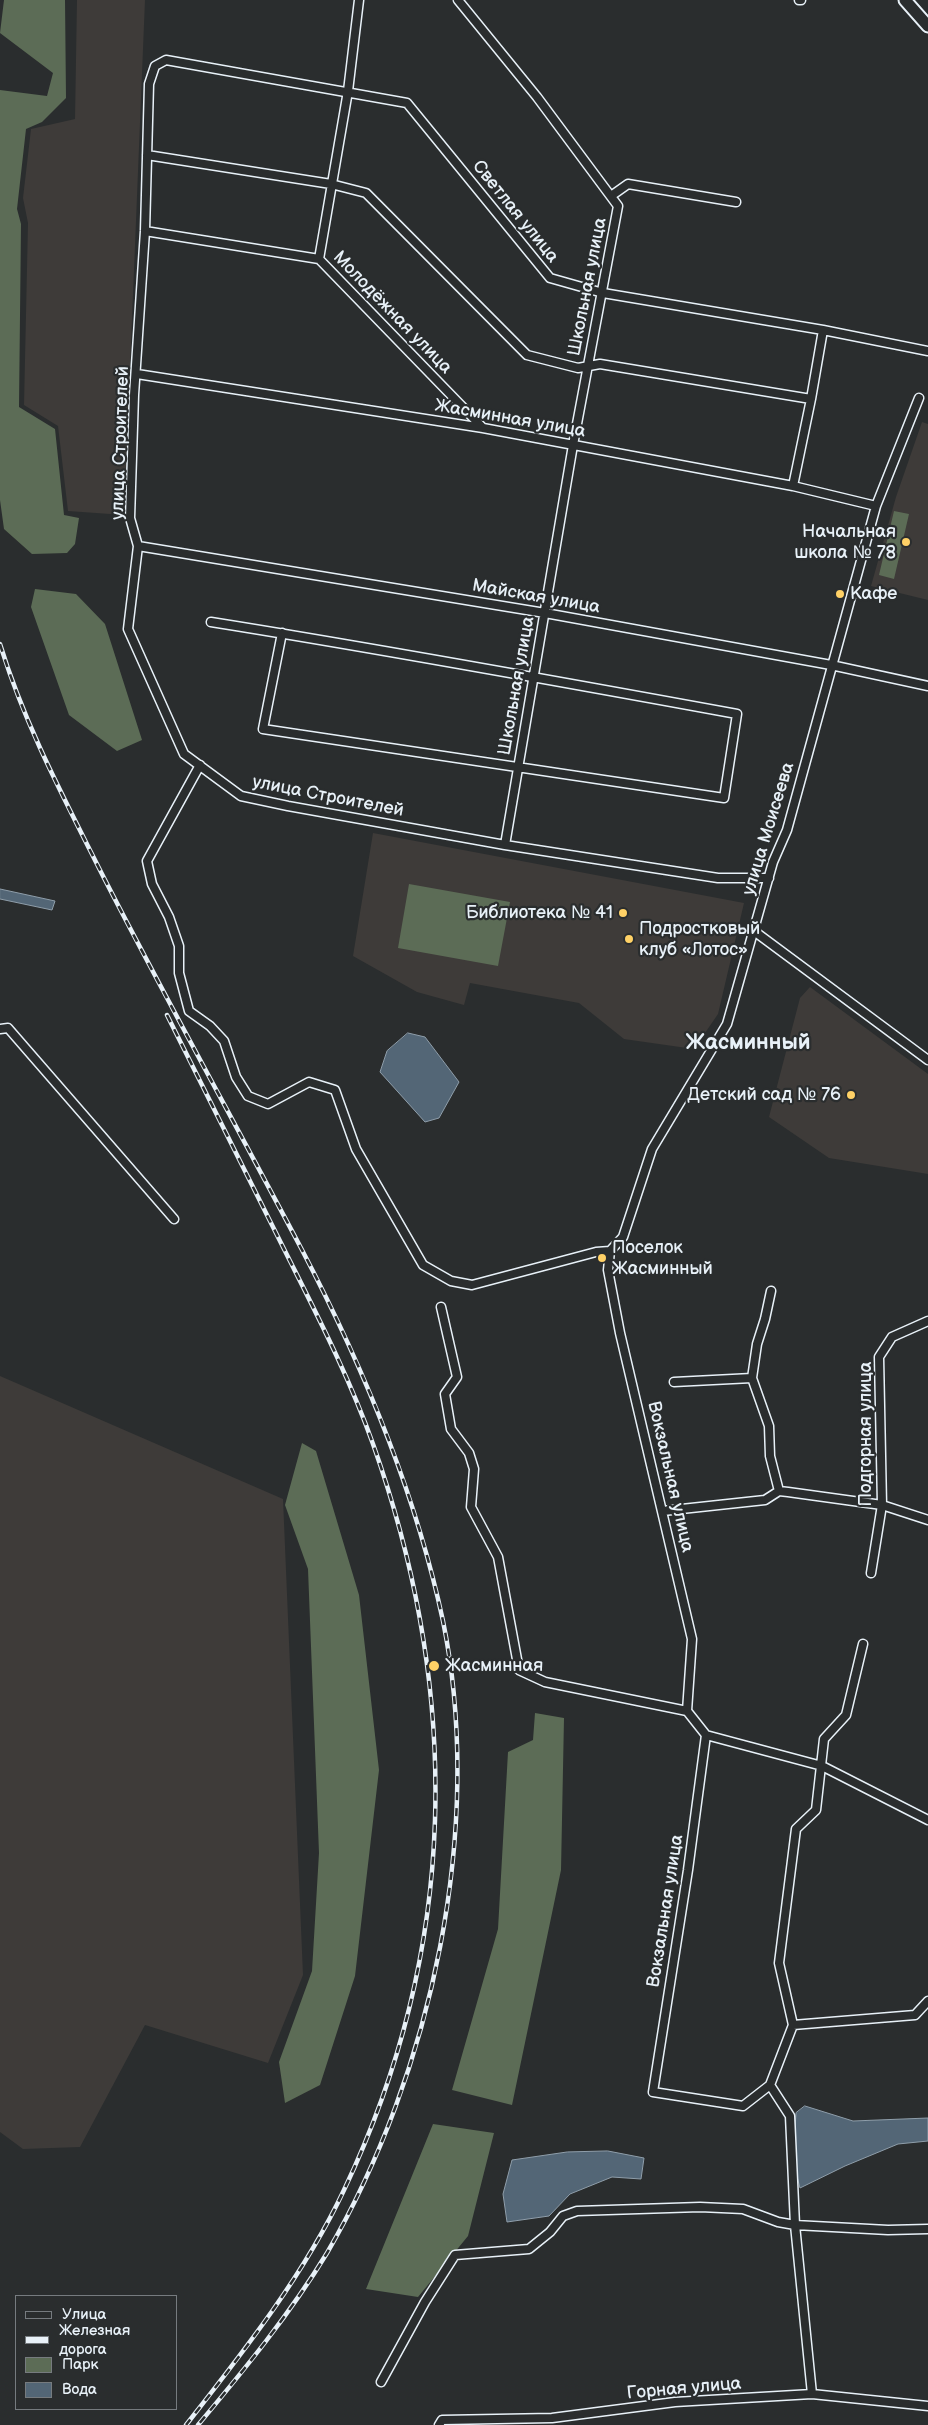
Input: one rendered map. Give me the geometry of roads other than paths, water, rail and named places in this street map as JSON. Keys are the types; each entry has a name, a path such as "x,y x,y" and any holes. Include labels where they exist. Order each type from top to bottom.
{"main road":[{"path":"905,0 928,26"}],"street":[{"path":"319,259 348,91 359,0"},
{"path":"458,0 537,98 611,196 628,184 736,202"},
{"name":"Светлая улица","path":"149,84 155,66 166,60 407,103 550,278 603,293 823,330 928,352"},
{"name":"улица Строителей","path":"149,84 145,230 137,374 134,395 130,518 138,546 128,629 184,754 241,796 505,846 718,878 769,878"},
{"path":"147,155 331,184 366,193 527,355 578,368 589,368 600,364 811,399"},
{"name":"Школьная улица","path":"505,846 573,445 618,206 611,196"},
{"name":"Молодёжная улица","path":"145,230 319,259 483,428"},
{"path":"793,486 823,330"},
{"name":"Жасминная улица","path":"137,374 483,428 793,486 876,506"},
{"name":"улица Моисеева","path":"610,1251 623,1238 652,1149 727,1024 769,878 787,830 876,506 919,398"},
{"name":"Майская улица","path":"138,546 545,613 831,665 928,686"},
{"path":"211,622 282,633 534,677 736,714 724,798 264,729 282,633"},
{"path":"200,765 147,861 152,884 169,917 179,946 179,973 189,1011 210,1026 224,1041 236,1077 248,1096 268,1104 309,1082 335,1090 356,1149 423,1265 451,1281 472,1285 596,1252 610,1251"},
{"path":"754,931 928,1060"},
{"path":"0,1029 8,1028 174,1219"},
{"name":"Вокзальная улица","path":"610,1251 608,1270 620,1333 692,1639 687,1711"},
{"path":"770,1291 765,1319 756,1344 752,1378 769,1426 770,1456 779,1491"},
{"path":"441,1308 457,1377 445,1394 451,1429 469,1453 474,1469 471,1507 498,1557 519,1670 545,1682 687,1711 706,1735 822,1766 928,1820"},
{"name":"Подгорная улица","path":"870,1573 882,1505 879,1357 892,1337 928,1321"},
{"path":"674,1382 752,1378"},
{"path":"663,1511 764,1500 779,1491 882,1505 928,1520"},
{"path":"812,2394 795,2224 790,2116 770,2085 793,2025 779,1963 796,1829 816,1810 824,1739 846,1715 863,1644"},
{"name":"Вокзальная улица","path":"706,1735 688,1870 653,2092 743,2106 770,2085"},
{"path":"793,2025 915,2015 928,2001"},
{"path":"381,2382 425,2302 455,2255 529,2249 550,2232 563,2216 577,2211 700,2208 743,2209 778,2222 795,2224 888,2230 928,2229"},
{"name":"Горная улица","path":"440,2422 547,2422 675,2402 812,2394 928,2406"}],"water":[{"path":"0,889 55,901 52,910 0,899"},
{"path":"408,1033 425,1037 459,1082 439,1118 425,1122 380,1072 387,1051"},
{"path":"805,2106 853,2121 928,2118 928,2141 898,2144 845,2166 800,2188 793,2161 796,2113"},
{"path":"608,2151 644,2158 641,2179 612,2177 570,2194 549,2216 507,2222 503,2194 512,2160 567,2152"}],"railway":[{"path":"0,644 21,704 60,791 152,969 301,1248 366,1383 385,1430 418,1524 443,1621 454,1700 457,1781 452,1864 440,1947 421,2028 395,2107 364,2183 313,2276 282,2320 198,2425"},
{"path":"167,1015 332,1345 373,1444 402,1538 422,1632 433,1727 435,1820 427,1914 410,2007 382,2099 344,2190 311,2252 272,2312 186,2425"}],"place":[{"name":"Начальная школа № 78","path":"906,542"},
{"name":"Кафе","path":"840,594"},
{"name":"Библиотека № 41","path":"623,913"},
{"name":"Подростковый клуб «Лотос»","path":"629,939"},
{"name":"Детский сад № 76","path":"851,1095"},
{"name":"Поселок Жасминный","path":"602,1258"},
{"name":"Жасминная","path":"434,1666"}],"district":[{"name":"Жасминный","path":"748,1043"}]}
